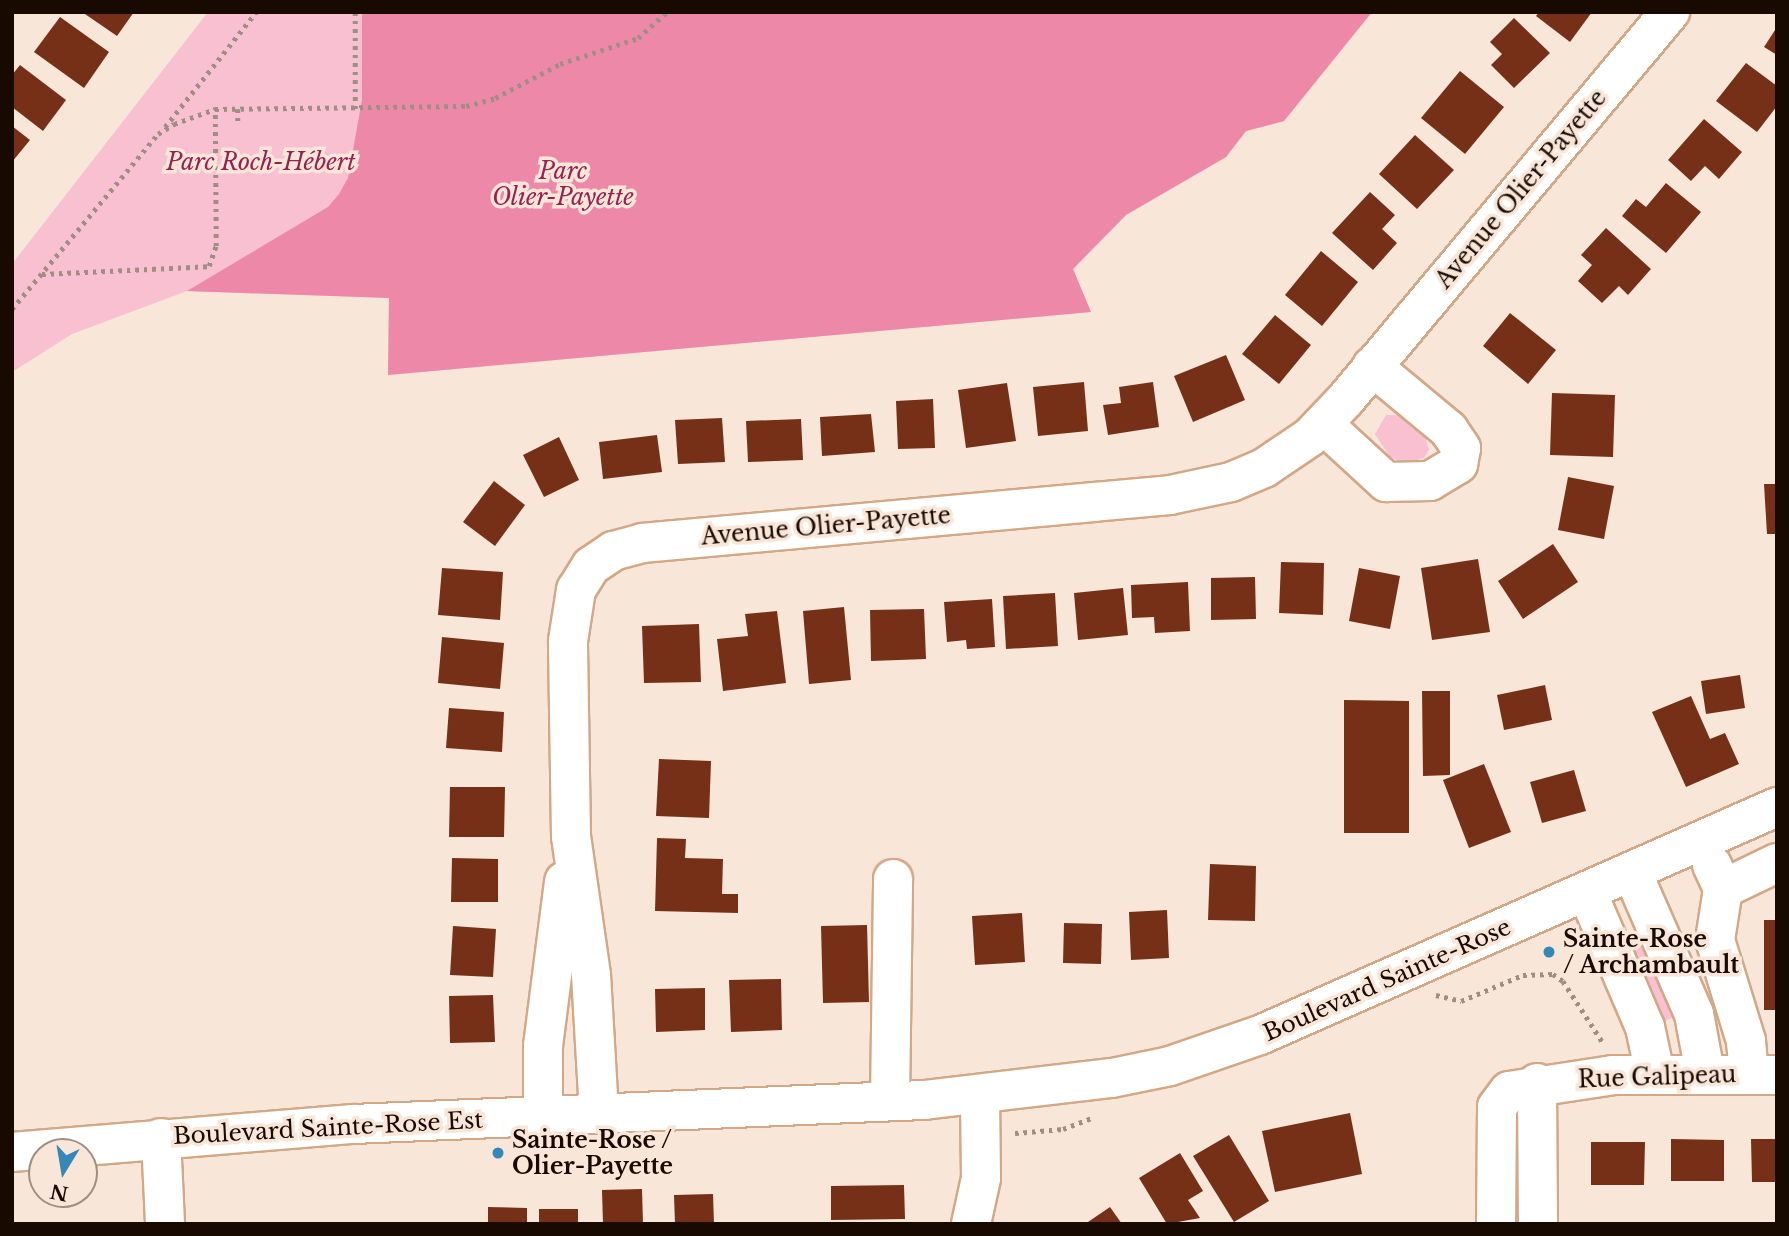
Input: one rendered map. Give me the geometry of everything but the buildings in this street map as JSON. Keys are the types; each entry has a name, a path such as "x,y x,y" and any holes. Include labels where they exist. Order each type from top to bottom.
{"street":[{"name":"Avenue Olier-Payette","path":"543,1116 543,1046 571,837 570,621 579,583 600,558 667,540 1192,492 1264,468 1323,424 1671,12"},
{"path":"1323,424 1386,482 1430,481 1458,464 1461,448 1449,430 1372,366"},
{"name":"Boulevard Sainte-Rose","path":"980,1096 1103,1080 1217,1052 1777,807"},
{"name":"Avenue Olier-Payette","path":"571,837 591,975 599,1113"},
{"path":"1700,841 1723,889 1715,940 1746,1041 1763,1074"},
{"path":"1723,889 1777,863"},
{"path":"1632,872 1694,1014 1706,1073"},
{"path":"890,1101 893,879"},
{"path":"1587,892 1645,1027 1655,1074"},
{"name":"Rue Galipeau","path":"1496,1224 1497,1107 1509,1091 1537,1083 1655,1074 1763,1074"},
{"path":"1537,1083 1538,1224"},
{"path":"971,1224 981,1178 980,1096"},
{"name":"Boulevard Sainte-Rose Est","path":"12,1152 162,1138 599,1113 980,1096"},
{"path":"162,1138 165,1224"}],"path":[{"path":"12,309 165,128 256,12"},
{"path":"355,12 355,110"},
{"path":"165,128 215,109 444,108 495,98 559,64 638,38 667,12"},
{"path":"42,274 209,267 216,246 215,109"},
{"path":"237,109 238,123"},
{"path":"1445,998 1461,1001 1523,975 1553,974 1572,993 1608,1050"},
{"path":"1027,1133 1063,1129 1101,1114"}],"green space":[{"name":"Parc Olier-Payette","path":"208,12 1372,12 1284,121 1246,131 1226,157 1126,215 1073,269 1091,312 388,375 389,298 187,291 72,334 12,372 12,264"},
{"name":"Parc Olier-Payette","path":"362,12 1372,12 1284,121 1246,131 1226,157 1126,215 1073,269 1091,312 388,375 389,298 187,291 328,207 339,194 348,178 362,100"},
{"path":"1386,415 1397,415 1425,437 1429,450 1424,458 1405,463 1390,457 1375,434"},
{"path":"1643,940 1676,1016 1663,1022 1631,945"}],"place":[{"name":"Sainte-Rose / Archambault","path":"1549,952"},
{"name":"Sainte-Rose / Olier-Payette","path":"498,1153"}],"park label":[{"name":"Parc Roch-Hébert","path":"261,162"}]}
